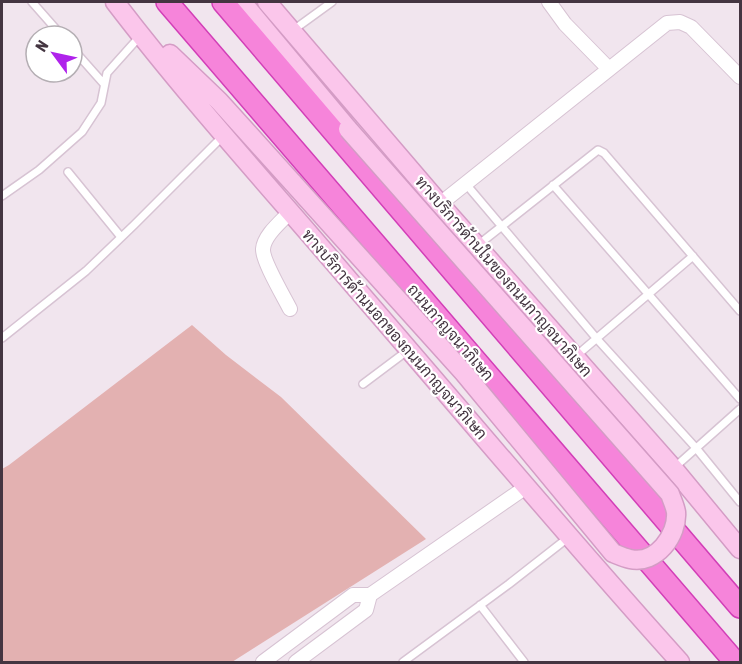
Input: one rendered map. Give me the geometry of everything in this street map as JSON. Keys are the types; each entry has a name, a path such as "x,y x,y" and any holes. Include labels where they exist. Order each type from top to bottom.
{"highway":[{"name":"ถนนกาญจนาภิเษก","path":"167,2 735,663"},
{"path":"223,2 741,607"}],"main road":[{"name":"ทางบริการด้านนอกของถนนกาญจนาภิเษก","path":"115,2 224,134 569,537 680,663"},
{"path":"115,2 219,101 464,373 613,552 630,559 643,560 658,551 669,539 675,525 676,510 670,494 348,129 242,2"},
{"name":"ทางบริการด้านในของถนนกาญจนาภิเษก","path":"267,2 440,204 674,468 741,549"}],"street":[{"path":"549,2 565,24 609,69"},
{"path":"440,204 667,23 674,21 691,27 741,77"},
{"path":"290,309 264,258 263,248 274,228 291,212"},
{"path":"263,663 353,595 370,595 526,487"},
{"path":"296,663 366,610 370,595"}],"lane":[{"path":"32,2 51,24"},
{"path":"292,31 322,4 332,2"},
{"path":"2,196 39,170 76,138 101,103 104,84 111,67 141,35"},
{"path":"84,62 104,84"},
{"path":"2,338 86,270 122,237 224,134"},
{"path":"478,245 595,151 601,151 741,311"},
{"path":"68,172 122,237"},
{"path":"553,185 741,399"},
{"path":"471,190 597,339 696,448 741,502"},
{"path":"575,357 693,256"},
{"path":"363,384 409,349"},
{"path":"674,468 741,409"},
{"path":"407,661 569,537"},
{"path":"480,605 524,663"}],"shaded area":[{"path":"192,325 226,355 281,397 426,539 232,662 2,662 2,469"}]}
